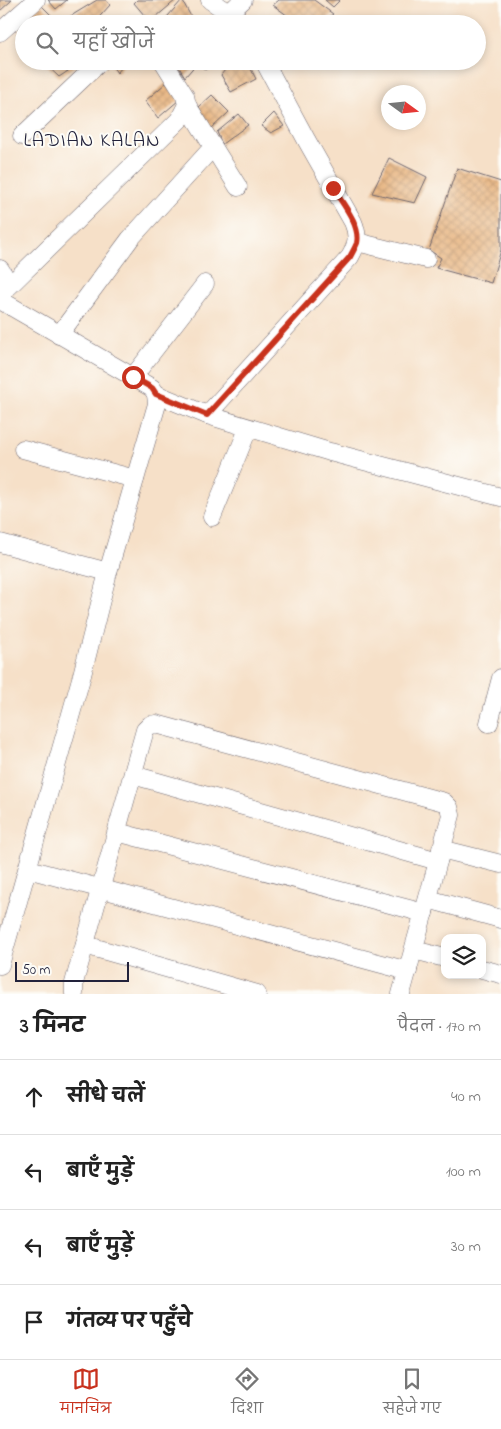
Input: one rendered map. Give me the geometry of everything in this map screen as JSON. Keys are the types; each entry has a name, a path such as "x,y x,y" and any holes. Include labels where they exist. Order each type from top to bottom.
{"street":[{"path":"19,15 36,0"},
{"path":"210,0 223,15"},
{"path":"231,15 243,0"},
{"path":"0,32 15,19"},
{"path":"22,136 92,70"},
{"path":"172,70 184,96 186,105 238,187"},
{"path":"207,415 350,257 357,242 354,222 269,70"},
{"path":"5,290 179,120 186,105"},
{"path":"59,335 130,239 213,147"},
{"path":"357,242 426,259"},
{"path":"0,269 5,290"},
{"path":"133,377 205,284"},
{"path":"0,300 152,388 156,394 157,404 108,572 82,675 0,965"},
{"path":"156,394 248,429 415,476 501,497"},
{"path":"212,517 248,429"},
{"path":"23,450 135,479"},
{"path":"0,543 108,572"},
{"path":"489,724 501,678"},
{"path":"74,994 74,983 146,730 150,725 161,726 444,802 449,807 451,815 401,994"},
{"path":"133,775 440,855 501,864"},
{"path":"117,832 426,906 501,919"},
{"path":"28,869 408,971"},
{"path":"85,945 257,994"},
{"path":"414,950 441,957"},
{"path":"486,970 501,974"}],"building":[{"path":"0,0 12,0 0,11"},
{"path":"48,0 67,0 56,9"},
{"path":"97,0 106,0 110,5 101,15 73,15"},
{"path":"137,0 176,0 158,15 144,15 134,3"},
{"path":"182,0 190,15 169,15"},
{"path":"279,0 314,0 333,14 287,15 273,5"},
{"path":"325,0 340,0 333,7"},
{"path":"41,5 51,15 27,15"},
{"path":"52,70 70,70 59,77"},
{"path":"181,70 191,70 185,77"},
{"path":"225,70 252,70 256,79 231,92 221,75"},
{"path":"166,83 179,100 158,118 145,101"},
{"path":"212,95 229,112 211,129 199,107"},
{"path":"274,113 284,126 271,133 261,126"},
{"path":"239,114 248,125 222,144 217,132"},
{"path":"389,158 427,177 415,203 372,193"},
{"path":"457,168 501,182 501,250 491,283 436,268 441,258 429,250"}],"district":[{"name":"LADIAN KALAN","path":"92,139"}],"route":[{"path":"133,377 152,388 156,394 207,415 350,257 354,250 357,242 354,222 333,188"}]}
